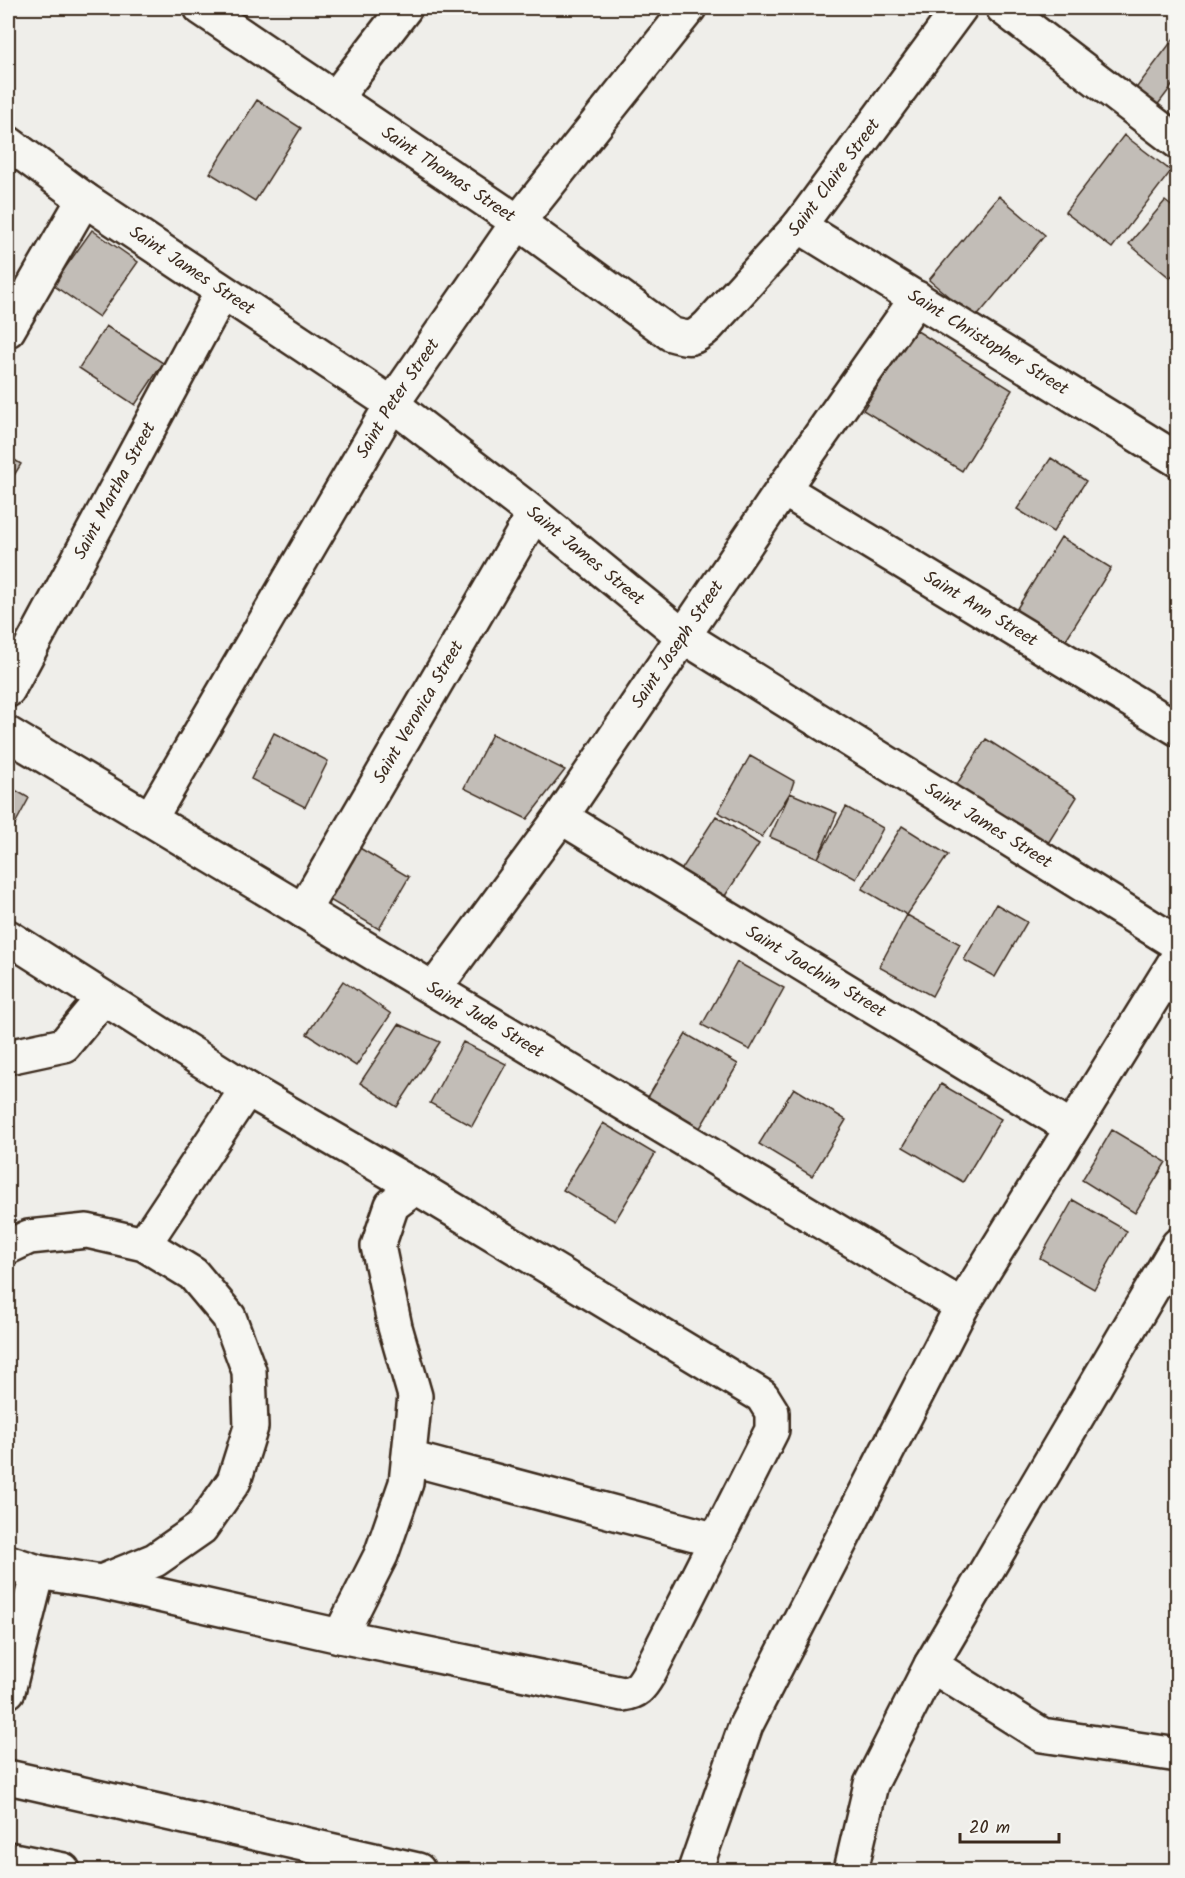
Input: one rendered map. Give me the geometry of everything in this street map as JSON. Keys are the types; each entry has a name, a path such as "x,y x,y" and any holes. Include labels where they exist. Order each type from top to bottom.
{"street":[{"name":"Saint Thomas Street","path":"201,8 518,222 671,334 685,338 697,337"},
{"path":"336,97 405,8"},
{"name":"Saint Peter Street","path":"150,819 392,404 518,222 689,8"},
{"name":"Saint Claire Street","path":"697,337 799,226 960,8"},
{"path":"1003,8 1178,142"},
{"name":"Saint James Street","path":"8,143 84,200 392,404 534,514 683,636 1178,944"},
{"path":"8,330 84,200"},
{"name":"Saint Christopher Street","path":"799,226 1178,460"},
{"name":"Saint Martha Street","path":"8,690 222,292"},
{"name":"Saint Joseph Street","path":"434,989 561,817 783,489 917,297"},
{"name":"Saint Ann Street","path":"783,489 1178,729"},
{"name":"Saint Veronica Street","path":"303,911 534,514"},
{"name":"Saint Jude Street","path":"8,734 962,1306"},
{"name":"Saint Joachim Street","path":"561,817 1072,1128"},
{"path":"8,937 247,1089 416,1187 762,1396 772,1412 772,1430 648,1675 634,1693 623,1694 340,1636 101,1582 38,1572 8,1562"},
{"path":"695,1870 746,1725 962,1306 1178,957"},
{"path":"8,1057 64,1045 103,998"},
{"path":"144,1244 247,1089"},
{"path":"340,1636 381,1555 406,1483 415,1396 395,1327 378,1246 392,1205 416,1187"},
{"path":"8,1248 29,1237 87,1231 144,1244 193,1274 229,1317 249,1371 251,1427 234,1481 201,1528 155,1560 101,1582"},
{"path":"851,1870 871,1784 931,1665 1178,1245"},
{"path":"409,1458 717,1540"},
{"path":"8,1691 38,1572"},
{"path":"931,1665 1042,1735 1178,1755"},
{"path":"8,1777 418,1870"},
{"path":"8,1859 63,1870"}],"building":[{"path":"1178,33 1178,78 1156,107 1134,91"},
{"path":"257,100 301,128 255,201 210,173"},
{"path":"1124,135 1171,171 1112,248 1065,212"},
{"path":"999,196 1045,235 975,319 929,280"},
{"path":"1165,201 1178,211 1178,269 1170,278 1129,244"},
{"path":"92,230 138,262 99,317 53,285"},
{"path":"106,326 163,363 135,405 79,368"},
{"path":"914,329 1012,390 962,471 863,410"},
{"path":"8,456 21,464 8,485"},
{"path":"1051,458 1086,481 1053,532 1017,509"},
{"path":"1061,537 1111,568 1065,641 1016,610"},
{"path":"274,733 328,761 305,807 251,779"},
{"path":"492,734 565,770 527,819 464,788"},
{"path":"986,739 1077,797 1045,848 953,790"},
{"path":"750,756 794,781 790,793 762,837 718,812"},
{"path":"8,786 29,798 8,837"},
{"path":"790,793 837,813 818,858 770,837"},
{"path":"846,807 883,828 856,879 818,858"},
{"path":"716,816 759,844 721,902 678,875"},
{"path":"902,826 948,855 907,915 862,889"},
{"path":"358,847 409,877 379,929 328,899"},
{"path":"996,904 1027,922 995,977 964,960"},
{"path":"907,915 960,944 932,996 879,967"},
{"path":"737,962 784,988 750,1050 702,1025"},
{"path":"343,981 391,1014 356,1066 307,1034"},
{"path":"399,1024 440,1042 397,1107 360,1083"},
{"path":"686,1034 738,1064 700,1128 648,1097"},
{"path":"463,1042 506,1064 472,1126 430,1103"},
{"path":"941,1084 1001,1119 963,1182 903,1147"},
{"path":"794,1088 846,1120 812,1176 759,1144"},
{"path":"603,1123 655,1154 615,1221 563,1190"},
{"path":"1112,1130 1166,1162 1135,1213 1082,1180"},
{"path":"1073,1200 1127,1231 1094,1289 1040,1258"}]}
